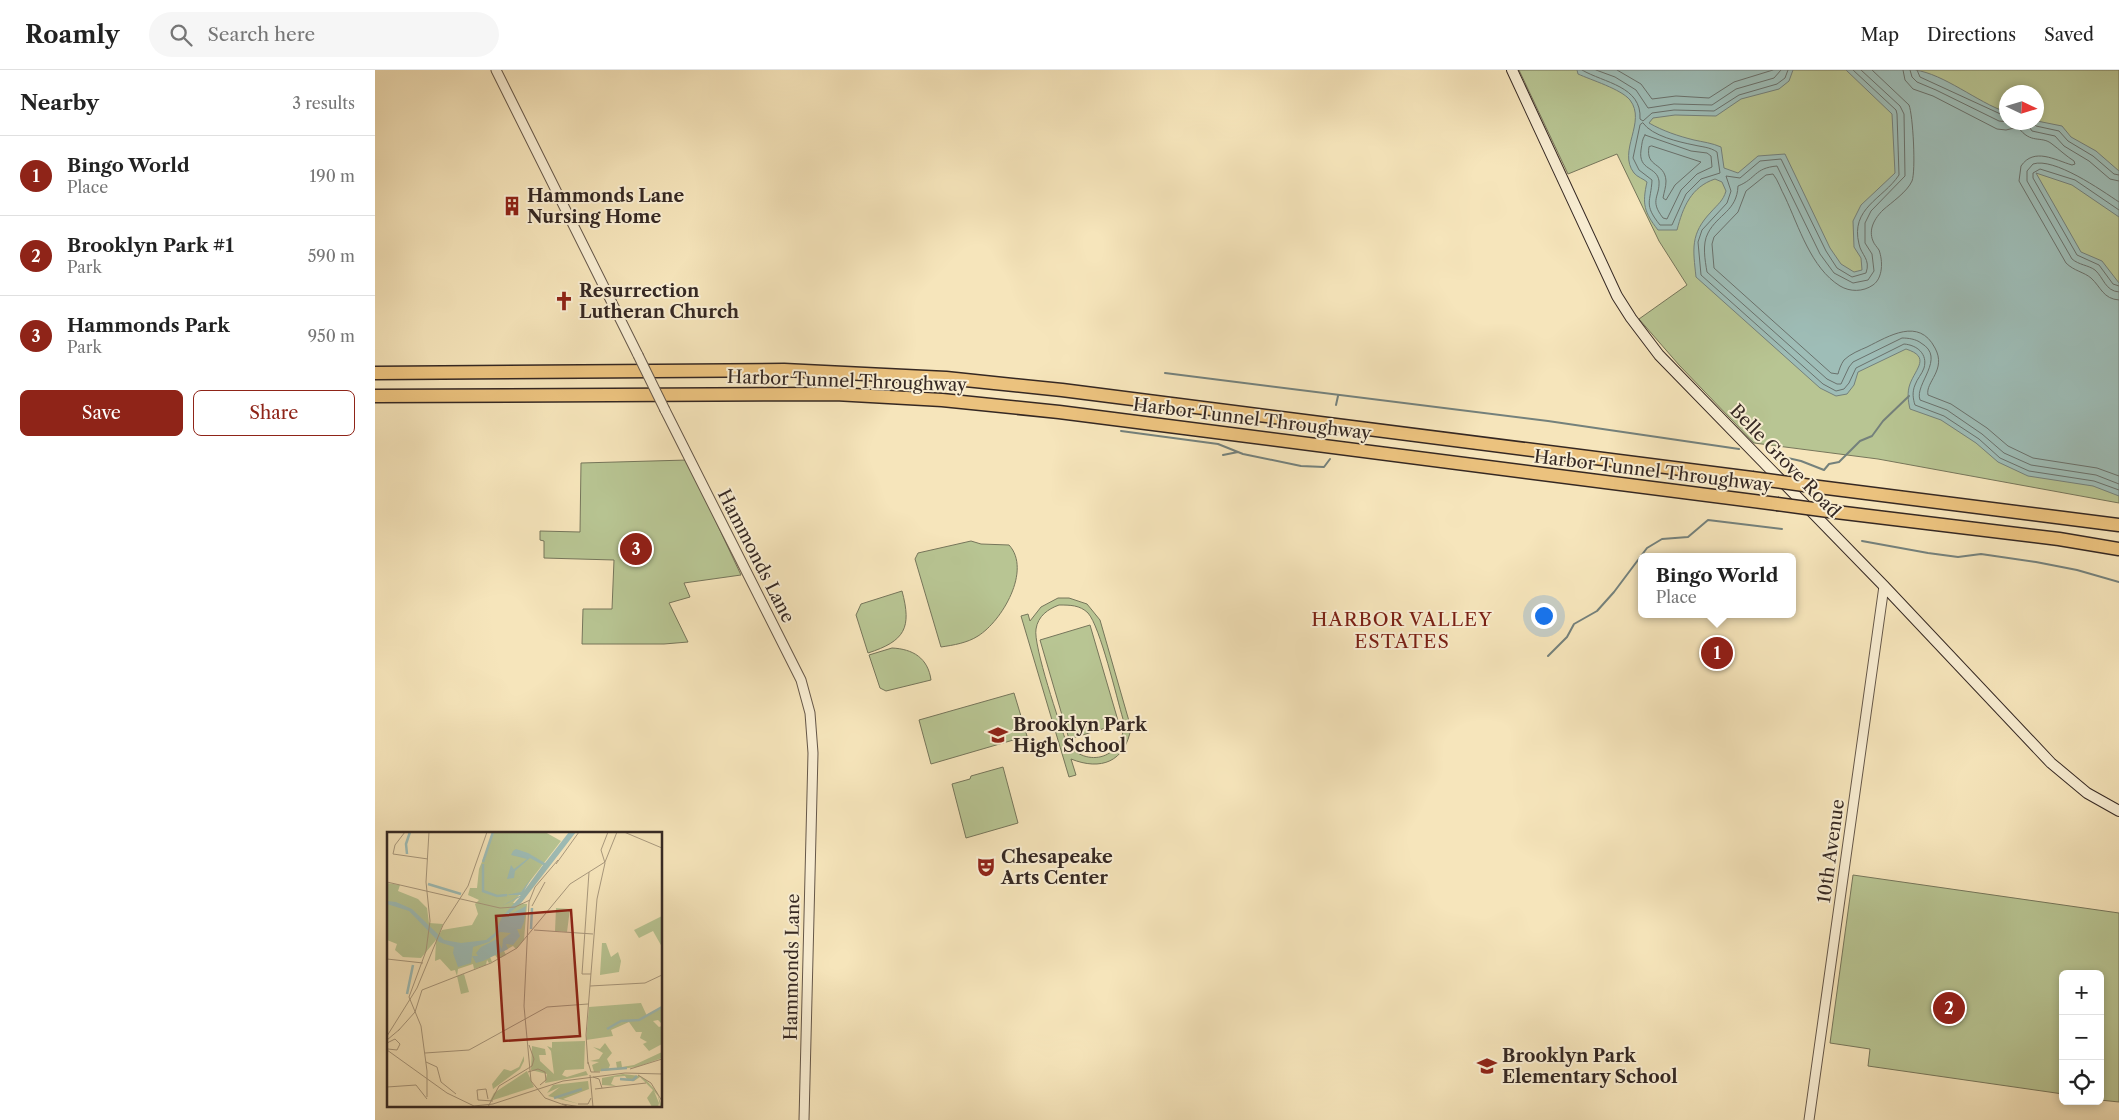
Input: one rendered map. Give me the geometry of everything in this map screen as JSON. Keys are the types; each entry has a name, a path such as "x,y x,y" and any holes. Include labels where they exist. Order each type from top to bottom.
{"highway":[{"path":"375,366 425,373"},
{"name":"Harbor Tunnel Throughway","path":"375,374 784,370 946,378 1062,390 2119,524"},
{"path":"375,404 588,394"},
{"name":"Harbor Tunnel Throughway","path":"375,396 835,394 942,400 1068,414 1888,519 2059,539 2119,550"}],"main road":[{"name":"Belle Grove Road","path":"1512,70 1602,265 1631,318 1659,355 1884,586 2051,763 2087,793 2119,811"}],"street":[{"name":"Hammonds Lane","path":"495,70 801,680 810,713 813,753 806,1120"},
{"name":"10th Avenue","path":"1809,1120 1884,586"}],"green space":[{"path":"1519,70 2119,70 2119,503 1878,459 1754,443 1679,365 1639,319 1687,285 1659,241 1617,154 1568,174"},
{"path":"687,460 741,575 684,583 690,597 669,603 688,642 664,644 582,644 583,609 612,609 614,560 544,558 544,541 540,540 540,531 580,532 581,463"},
{"path":"971,541 981,544 1009,545 1015,555 1016,581 1004,607 987,629 969,640 941,647 915,559 918,553"},
{"path":"902,591 906,615 903,631 898,638 868,653 856,615 861,604"},
{"path":"1058,598 1069,598 1087,604 1100,620 1131,728 1128,740 1117,756 1110,761 1092,764 1071,759 1076,775 1069,777 1021,616 1028,614 1030,621 1041,607","holes":["1059,605 1071,605 1088,613 1098,632 1108,663 1123,719 1123,732 1120,742 1114,750 1106,755 1086,757 1076,752 1067,744 1053,703 1036,638 1036,629 1041,617 1047,611"]},
{"path":"1090,625 1119,724 1069,739 1040,640"},
{"path":"892,648 907,650 923,660 931,680 886,691 880,688 869,655"},
{"path":"1014,693 1027,736 931,764 919,720"},
{"path":"1003,767 1018,823 966,838 952,784 970,779 971,776"},
{"path":"1853,875 2119,913 2119,1102 2104,1100 2104,970 2059,970 2059,1093 1868,1066 1870,1049 1830,1043"}],"water":[{"path":"1577,70 1793,70 1789,81 1779,89 1741,99 1716,116 1675,115 1653,118 1649,123 1676,135 1721,147 1724,168 1738,173 1758,156 1785,154 1830,248 1841,264 1854,272 1862,270 1861,258 1854,247 1853,221 1861,205 1895,173 1892,114 1846,70 1915,70 1926,73 1949,82 1999,109 1999,130 2044,130 2044,122 2062,126 2071,137 2096,151 2119,171 2119,217 2072,185 2036,173 2081,252 2102,261 2119,283 2119,496 2093,486 2028,476 1998,462 1976,443 1941,420 1910,409 1909,387 1920,364 1920,359 1914,352 1906,349 1858,372 1854,385 1847,394 1836,396 1820,388 1696,277 1694,250 1696,235 1699,227 1720,202 1726,191 1722,182 1715,179 1700,187 1694,193 1685,206 1677,230 1658,230 1645,208 1647,182 1634,173 1630,164 1629,155 1635,118 1630,100 1613,89 1578,74"}],"waterway":[{"path":"1165,373 1548,421 1739,449"},
{"path":"1336,405 1338,396"},
{"path":"1770,454 1801,461 1824,470 1829,464 1839,462 1860,441 1872,436 1883,421 1909,396"},
{"path":"1121,431 1218,444 1243,454 1301,466 1324,467 1330,459"},
{"path":"1223,455 1238,452"},
{"path":"1643,553 1647,548 1662,539 1688,537 1708,520 1782,529"},
{"path":"1862,541 1958,557 1981,554 2036,562 2077,570 2119,582"},
{"path":"1548,656 1567,637 1574,624 1597,611 1638,560"}],"place":[{"name":"Hammonds Lane Nursing Home","path":"512,206"},
{"name":"Resurrection Lutheran Church","path":"564,301"},
{"name":"Hammonds Park","path":"636,549"},
{"name":"Bingo World","path":"1717,653"},
{"name":"Brooklyn Park High School","path":"998,735"},
{"name":"Chesapeake Arts Center","path":"986,867"},
{"name":"Brooklyn Park #1","path":"1949,1008"},
{"name":"Brooklyn Park Elementary School","path":"1487,1066"}],"district":[{"name":"HARBOR VALLEY ESTATES","path":"1402,630"}]}
